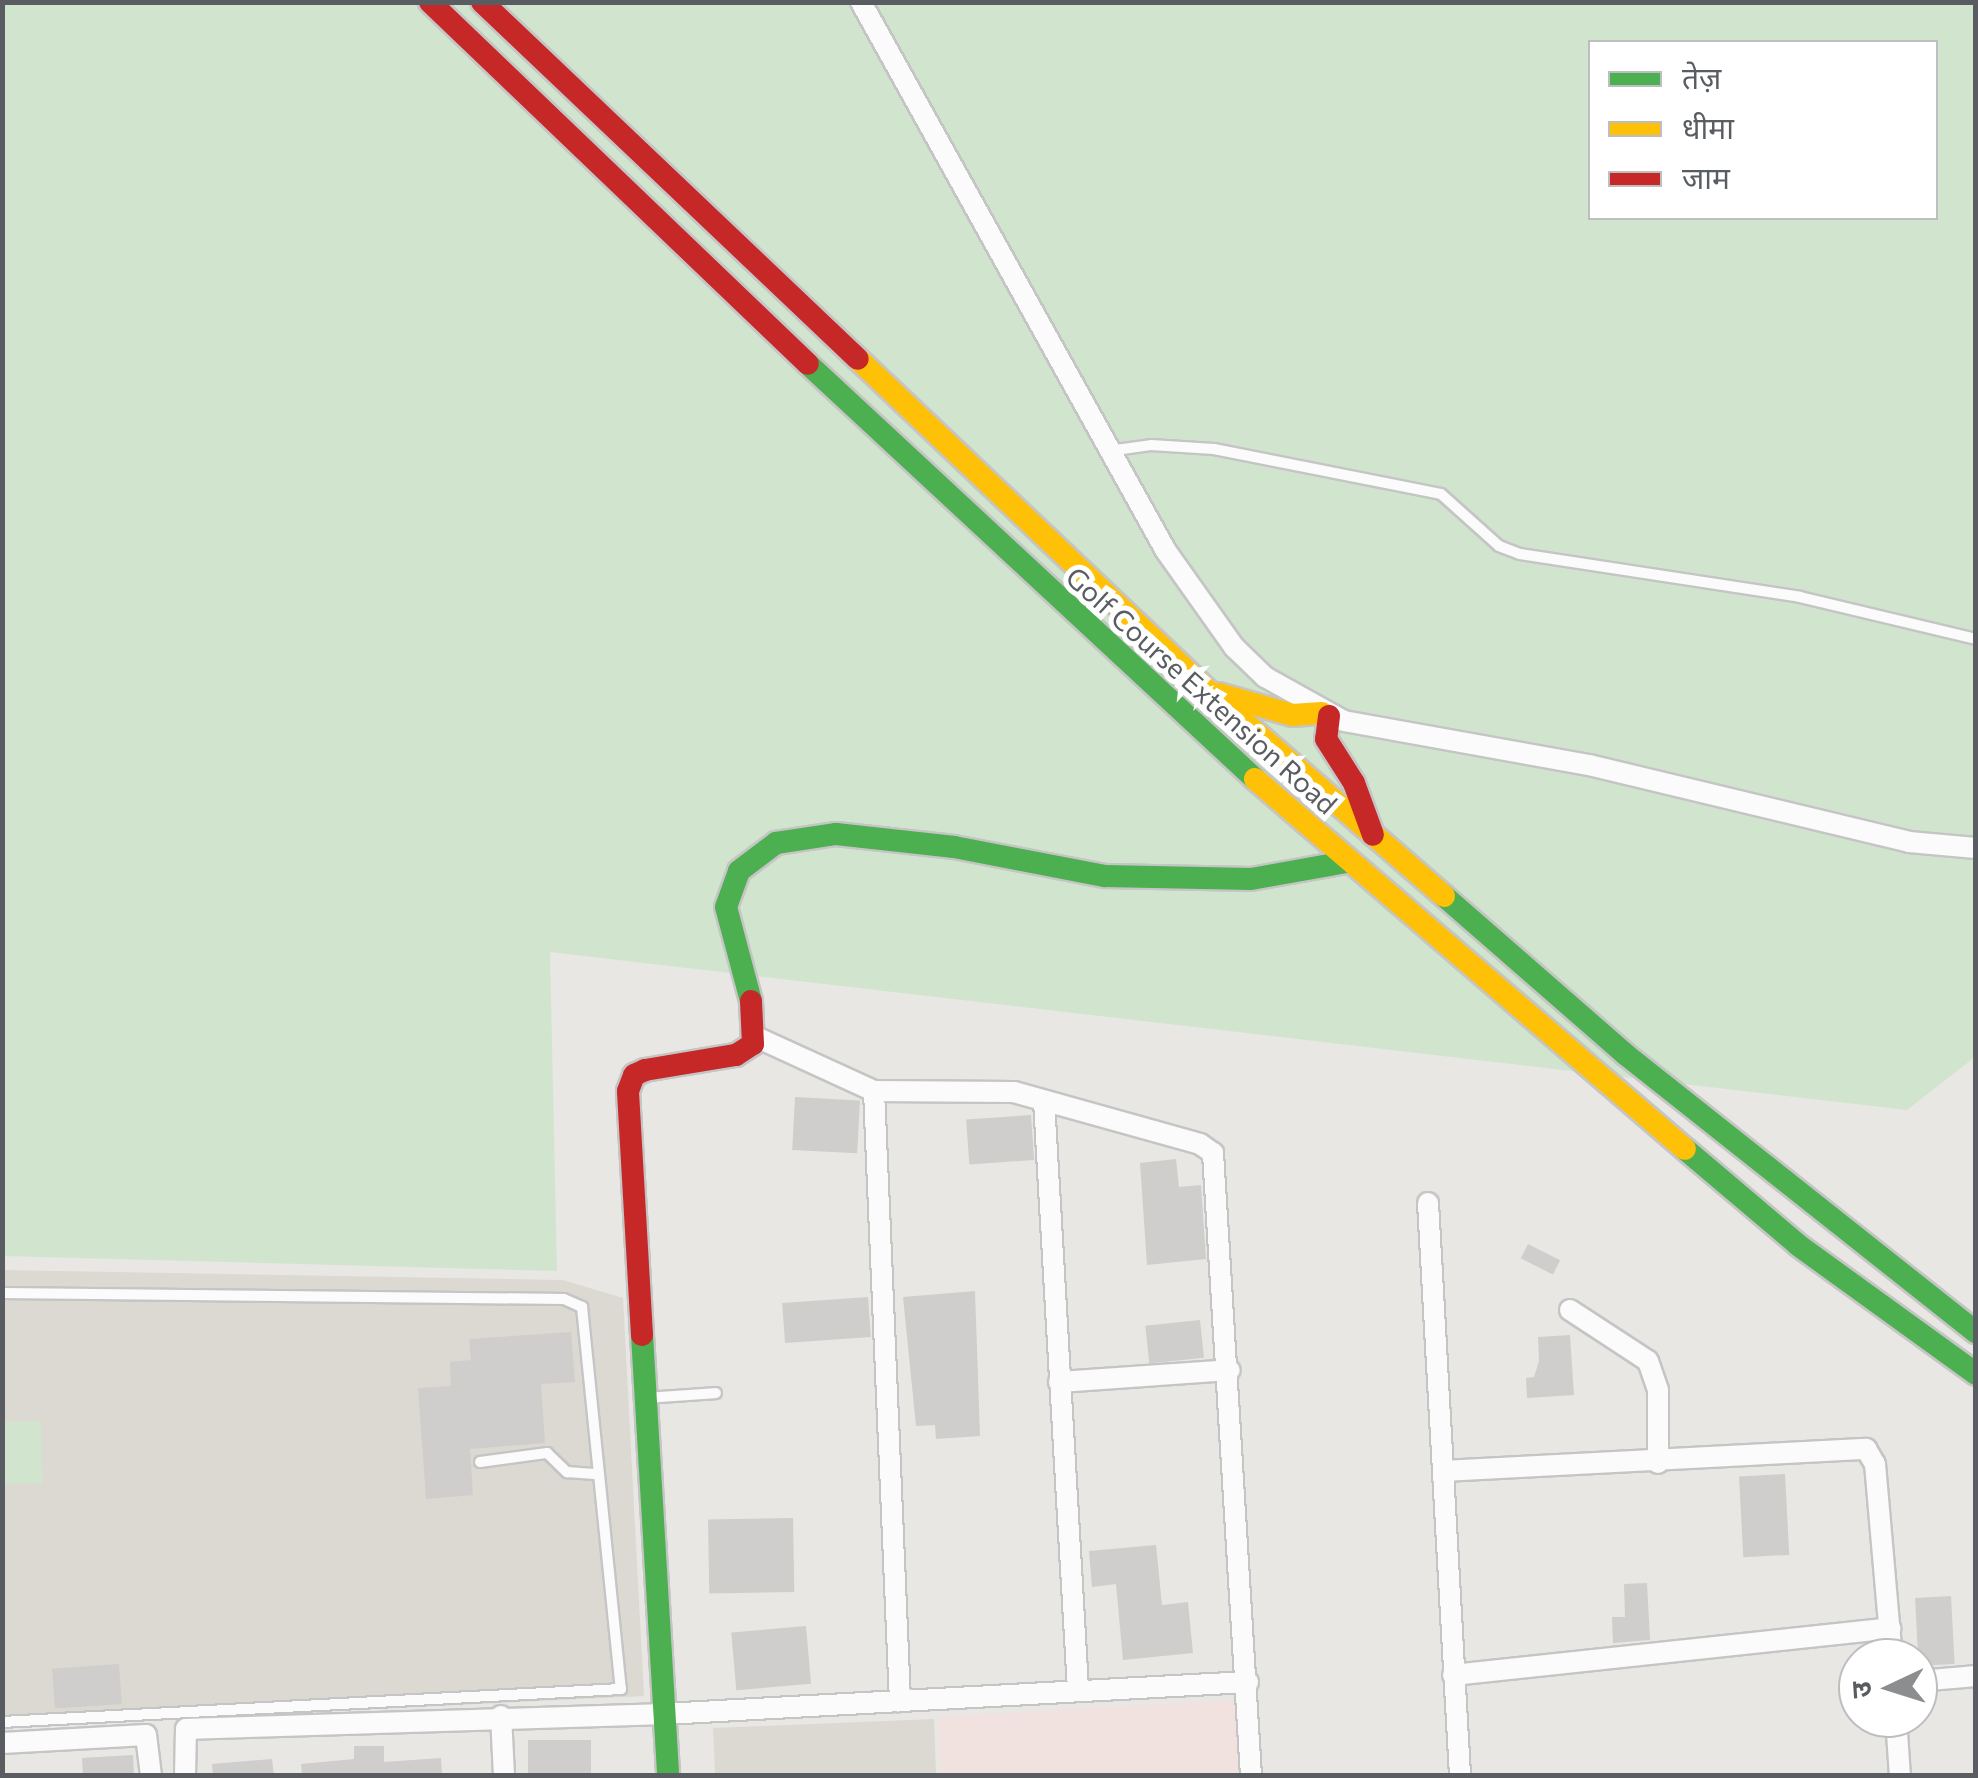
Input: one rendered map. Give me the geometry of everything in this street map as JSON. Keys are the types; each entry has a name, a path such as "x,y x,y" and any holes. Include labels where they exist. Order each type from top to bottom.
{"main road":[{"name":"Golf Course Extension Road","path":"430,2 1106,644 1346,862 1798,1245 1976,1374"},
{"name":"Golf Course Extension Road","path":"482,2 1207,690 1589,1023 1976,1332"},
{"path":"1106,644 1129,619"},
{"path":"1207,690 1280,713 1326,714 1326,739 1354,783 1374,838"},
{"path":"668,1776 630,1082 645,1070 736,1055 756,1037 726,907 730,888 751,858 790,838 873,838 1105,876 1251,879 1346,862"},
{"path":"1565,1049 1589,1023"}],"street":[{"path":"861,2 1107,451 1234,646 1265,677 1326,714 1589,765 1892,838 1976,848"},
{"path":"756,1037 874,1091 990,1088 1200,1144 1213,1154 1230,1370 1251,1776"},
{"path":"874,1091 900,1701"},
{"path":"1044,1101 1078,1688"},
{"path":"1428,1203 1460,1776"},
{"path":"1570,1310 1648,1360 1658,1390 1658,1463"},
{"path":"1059,1382 1230,1370"},
{"path":"1443,1471 1866,1450 1875,1464 1891,1638"},
{"path":"1453,1675 1890,1628"},
{"path":"1938,1679 1976,1676"},
{"path":"185,1776 186,1729 501,1716 664,1714 1078,1688 1248,1682"},
{"path":"501,1716 504,1776"},
{"path":"2,1743 146,1735 151,1776"},
{"path":"1897,1738 1900,1776"}],"lane":[{"path":"1107,451 1189,446 1441,494 1499,546 1520,554 1800,597 1976,639"},
{"path":"2,1293 572,1301 585,1316 621,1689 2,1722"},
{"path":"646,1398 716,1393"},
{"path":"480,1462 547,1453 568,1472 598,1474"}],"shaded area":[{"path":"3,1270 563,1280 623,1298 644,1696 3,1727"},
{"path":"1239,1700 1244,1775 941,1775 938,1717"},
{"path":"934,1719 936,1775 715,1775 713,1728"}],"green space":[{"path":"3,3 1975,3 1975,1057 1907,1110 550,952 557,1271 3,1256"},
{"path":"41,1421 42,1483 4,1484 3,1422"}],"building":[{"path":"795,1097 860,1100 857,1153 792,1150"},
{"path":"1031,1115 1034,1160 969,1164 966,1120"},
{"path":"1176,1159 1179,1187 1201,1185 1206,1259 1147,1265 1140,1163"},
{"path":"1528,1244 1560,1260 1553,1275 1521,1258"},
{"path":"975,1291 980,1436 936,1439 935,1425 916,1426 903,1297"},
{"path":"868,1297 871,1337 785,1343 782,1303"},
{"path":"1200,1320 1204,1358 1149,1364 1145,1326"},
{"path":"571,1332 575,1382 541,1384 545,1443 470,1449 473,1495 426,1499 418,1388 451,1386 450,1362 471,1360 469,1339"},
{"path":"1570,1335 1574,1395 1527,1398 1526,1378 1534,1377 1539,1361 1538,1337"},
{"path":"1785,1474 1789,1555 1743,1557 1739,1476"},
{"path":"793,1518 794,1592 709,1593 708,1519"},
{"path":"1156,1545 1162,1605 1188,1602 1193,1653 1123,1660 1116,1584 1092,1587 1089,1551"},
{"path":"1647,1583 1650,1640 1613,1643 1612,1617 1625,1617 1624,1584"},
{"path":"1951,1596 1955,1664 1938,1665 1938,1638 1917,1638 1915,1598"},
{"path":"806,1626 811,1684 736,1690 731,1633"},
{"path":"119,1664 122,1704 55,1709 52,1669"},
{"path":"528,1740 591,1740 591,1776 528,1776"},
{"path":"354,1746 384,1746 384,1762 441,1758 442,1776 302,1776 301,1764 354,1759"},
{"path":"133,1755 134,1776 83,1776 82,1758"},
{"path":"272,1759 274,1776 213,1776 212,1764"}],"traffic: fast":[{"path":"808,364 1255,779"},
{"path":"751,1001 726,907 739,871 776,843 836,834 954,847 1105,876 1251,879 1346,862"},
{"path":"1444,896 1625,1054 1976,1332"},
{"path":"1685,1149 1798,1245 1976,1374"},
{"path":"642,1335 668,1776"}],"traffic: slow":[{"path":"858,359 1207,690 1444,896"},
{"path":"1219,694 1292,715 1322,713"},
{"path":"1255,779 1685,1149"}],"traffic: jam":[{"path":"430,2 808,364"},
{"path":"482,2 858,359"},
{"path":"1329,716 1326,739 1354,783 1373,835"},
{"path":"642,1335 628,1091 634,1075 645,1070 736,1055 753,1044 751,1001"}]}
